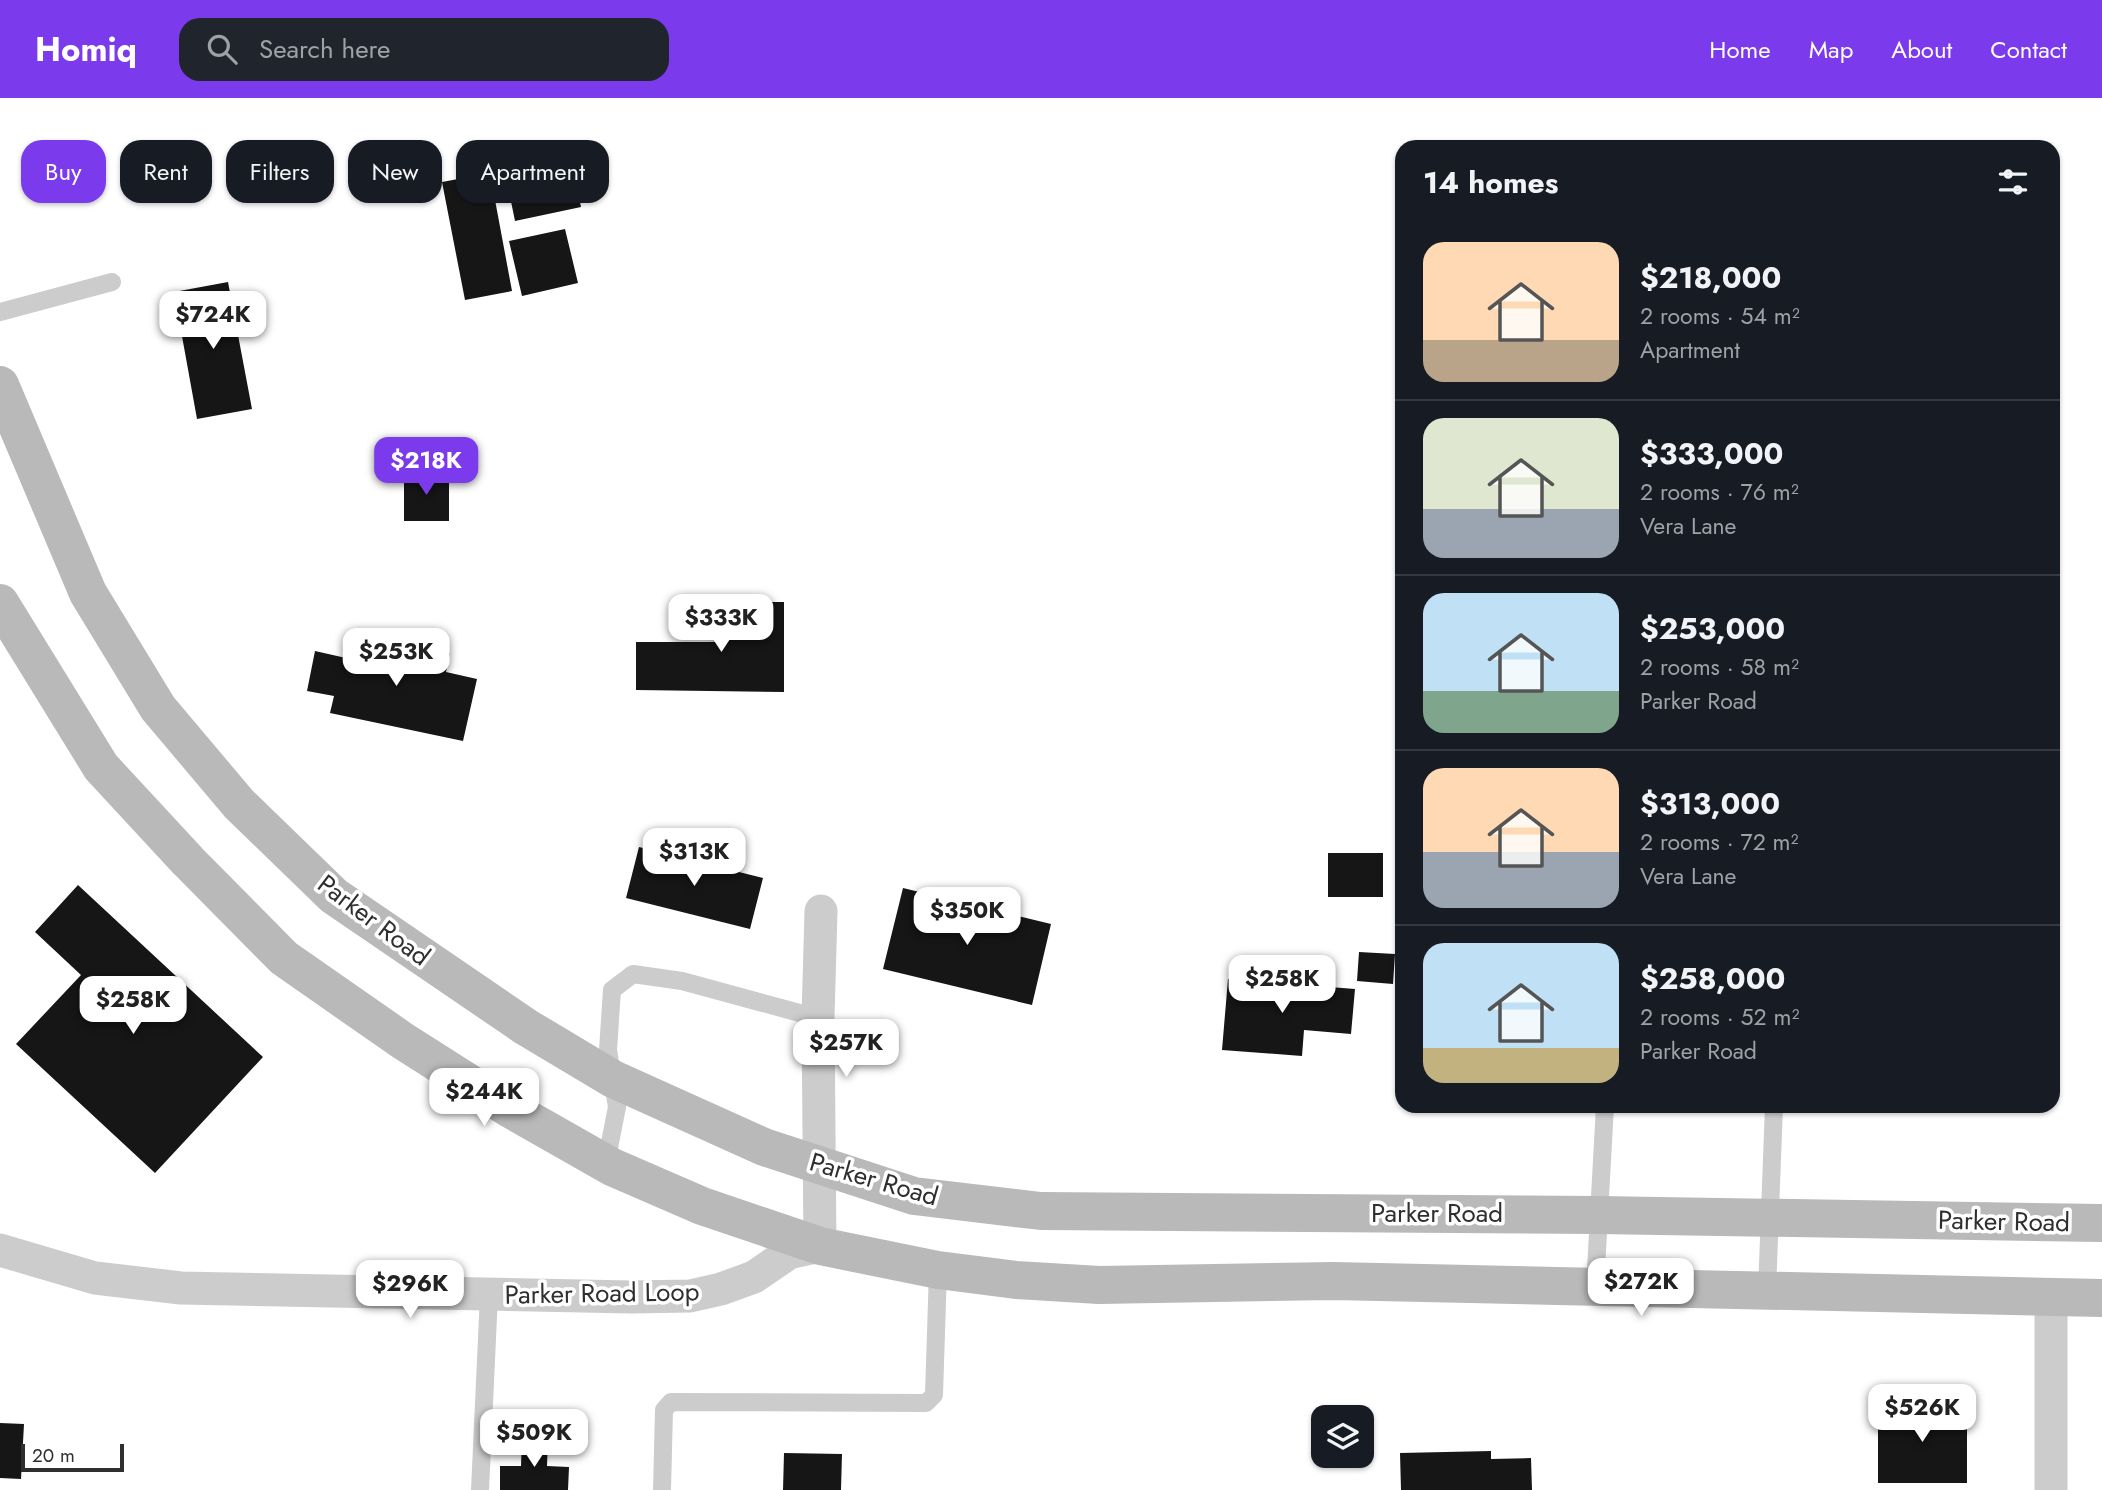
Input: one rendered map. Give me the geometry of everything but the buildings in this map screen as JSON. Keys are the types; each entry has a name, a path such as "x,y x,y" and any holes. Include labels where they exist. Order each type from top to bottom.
{"main road":[{"name":"Parker Road","path":"0,384 88,593 158,708 239,804 334,896 526,1027 613,1079 764,1147 914,1196 1041,1211 1598,1215 2102,1223"},
{"path":"0,603 101,767 188,861 284,958 403,1041 499,1102 606,1163 702,1206 820,1246 938,1270 1016,1280 1099,1285 1332,1281 2102,1298"}],"street":[{"path":"820,1246 818,1018 821,911"},
{"name":"Parker Road Loop","path":"0,1250 95,1278 181,1288 690,1296 721,1289 754,1277 789,1253 820,1246"},
{"path":"2051,1297 2051,1490"}],"lane":[{"path":"0,312 112,282"},
{"path":"606,1163 617,1107 608,1050 612,990 633,974 682,981 818,1018"},
{"path":"1595,1287 1605,1113"},
{"path":"1767,1290 1774,1113"},
{"path":"662,1490 664,1410 671,1402 926,1404 934,1395 938,1270"},
{"path":"480,1490 489,1294"}]}
